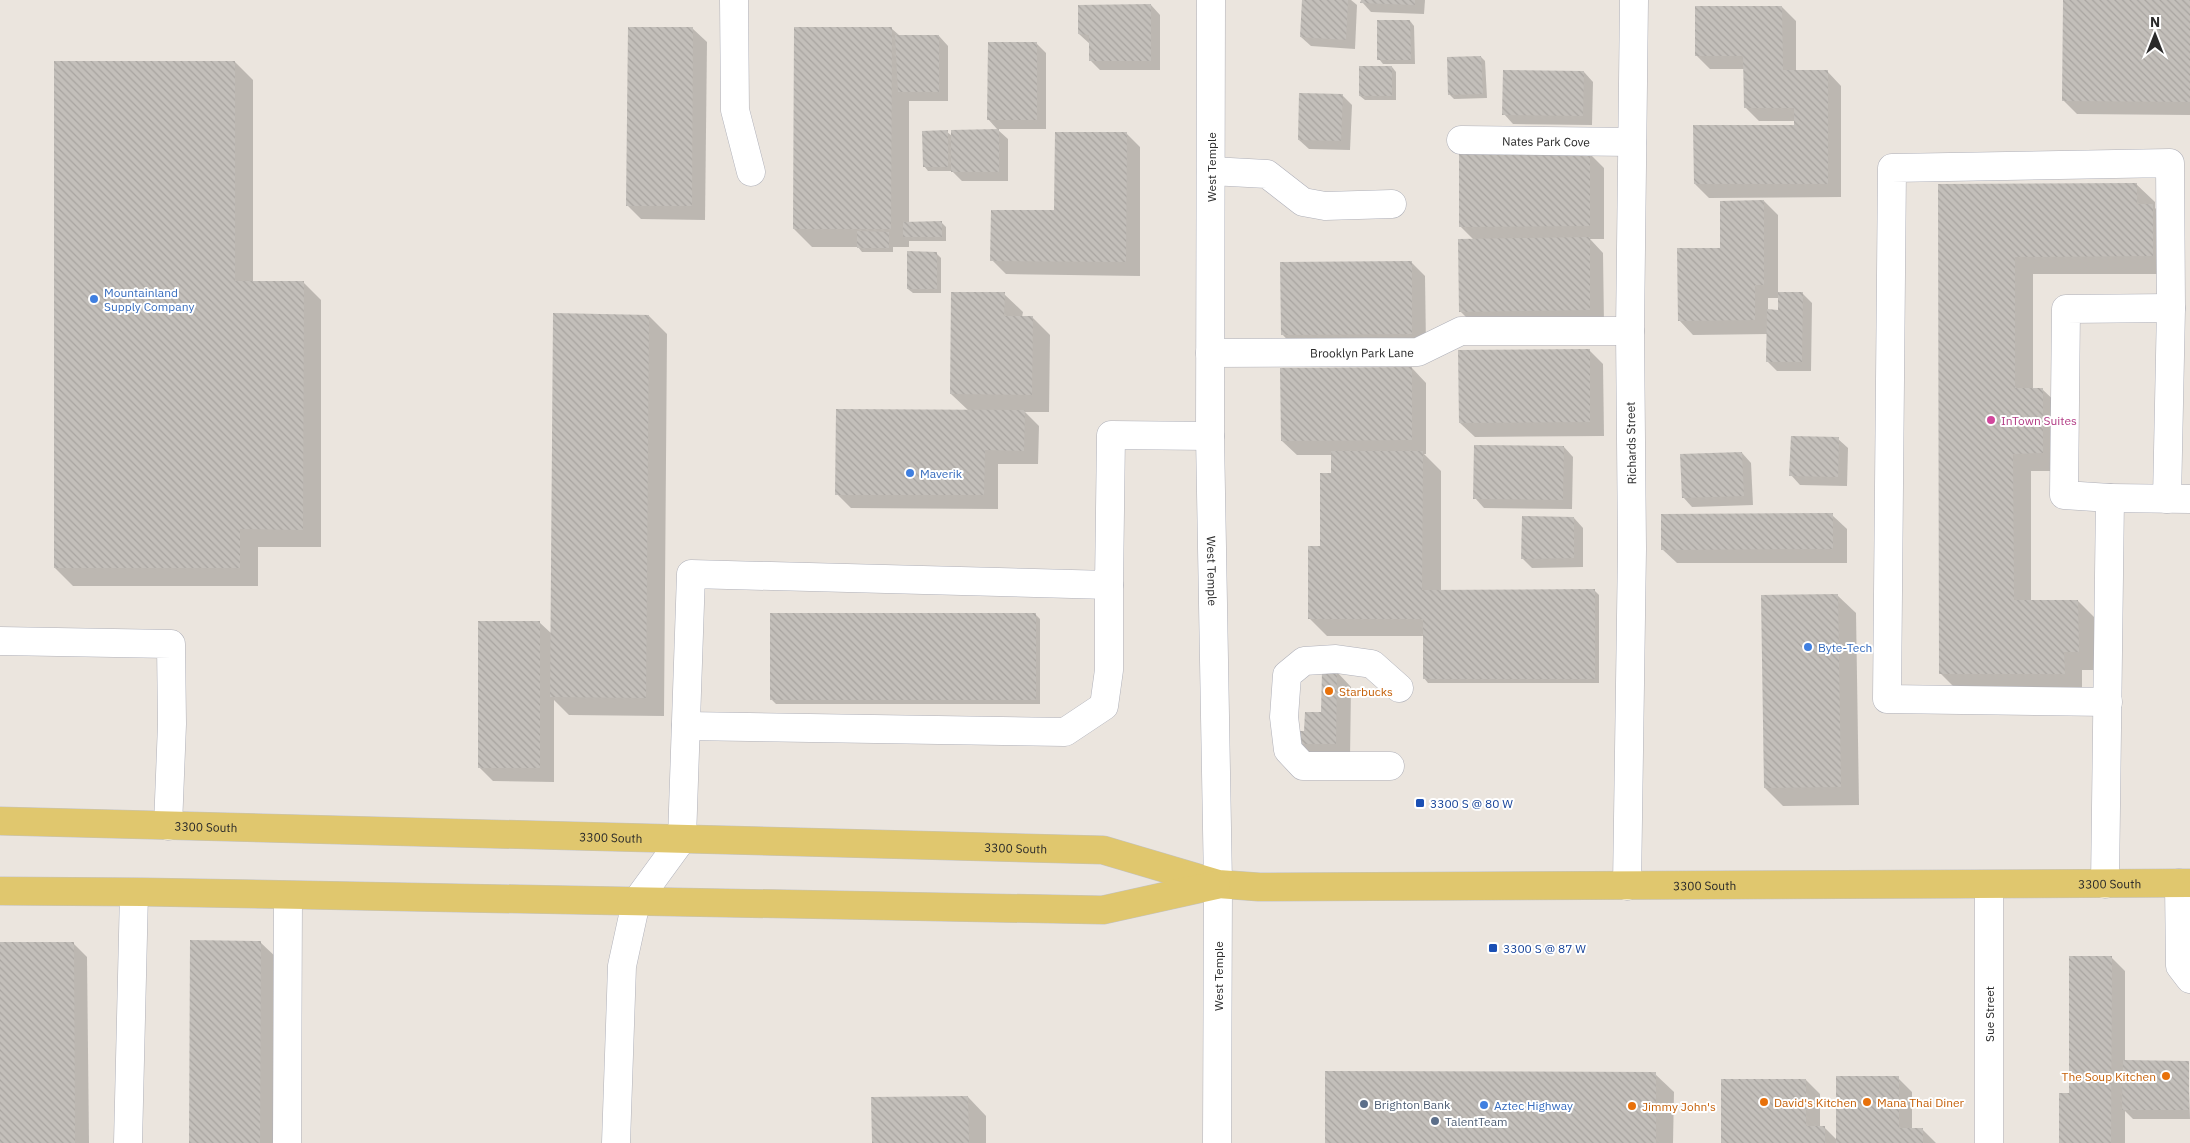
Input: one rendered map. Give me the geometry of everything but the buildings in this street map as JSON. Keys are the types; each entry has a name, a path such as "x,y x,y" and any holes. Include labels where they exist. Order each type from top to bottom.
{"main road":[{"name":"3300 South","path":"0,821 1103,850 1218,884 1268,887 2184,883"},
{"name":"3300 South","path":"0,891 1103,910 1218,884"}],"street":[{"path":"734,0 735,110 751,172"},
{"name":"West Temple","path":"1211,0 1210,436 1218,884 1217,1143"},
{"name":"Richards Street","path":"1627,886 1632,549 1630,331 1634,0"},
{"name":"Nates Park Cove","path":"1461,140 1632,142"},
{"path":"2108,702 1887,699 1892,168 2170,162 2171,308 2179,499 2064,495 2066,309 2171,308"},
{"path":"1211,171 1268,174 1304,202 1325,206 1392,204"},
{"name":"Brooklyn Park Lane","path":"1210,352 1418,352 1462,331 1630,331"},
{"path":"686,726 1064,732 1104,706 1109,670 1111,435 1210,436"},
{"path":"2105,884 2110,498"},
{"path":"616,1143 622,966 636,902 682,839 691,574 1109,585"},
{"path":"0,641 171,644 172,724 168,826"},
{"path":"1390,766 1304,766 1288,750 1284,717 1287,675 1304,661 1336,659 1372,664 1399,688"},
{"path":"2184,883 2185,973"},
{"name":"Sue Street","path":"1989,885 1989,1143"},
{"path":"128,1143 134,893"},
{"path":"287,1143 288,896"}],"place":[{"name":"Mountainland Supply Company","path":"94,299"},
{"name":"InTown Suites","path":"1991,420"},
{"name":"Maverik","path":"910,473"},
{"name":"Byte-Tech","path":"1808,647"},
{"name":"Starbucks","path":"1329,691"},
{"name":"3300 S @ 80 W","path":"1420,803"},
{"name":"3300 S @ 87 W","path":"1493,948"},
{"name":"The Soup Kitchen","path":"2166,1076"},
{"name":"David's Kitchen","path":"1764,1102"},
{"name":"Mana Thai Diner","path":"1867,1102"},
{"name":"Brighton Bank","path":"1364,1104"},
{"name":"Aztec Highway","path":"1484,1105"},
{"name":"Jimmy John's","path":"1632,1106"},
{"name":"TalentTeam","path":"1435,1121"}]}
